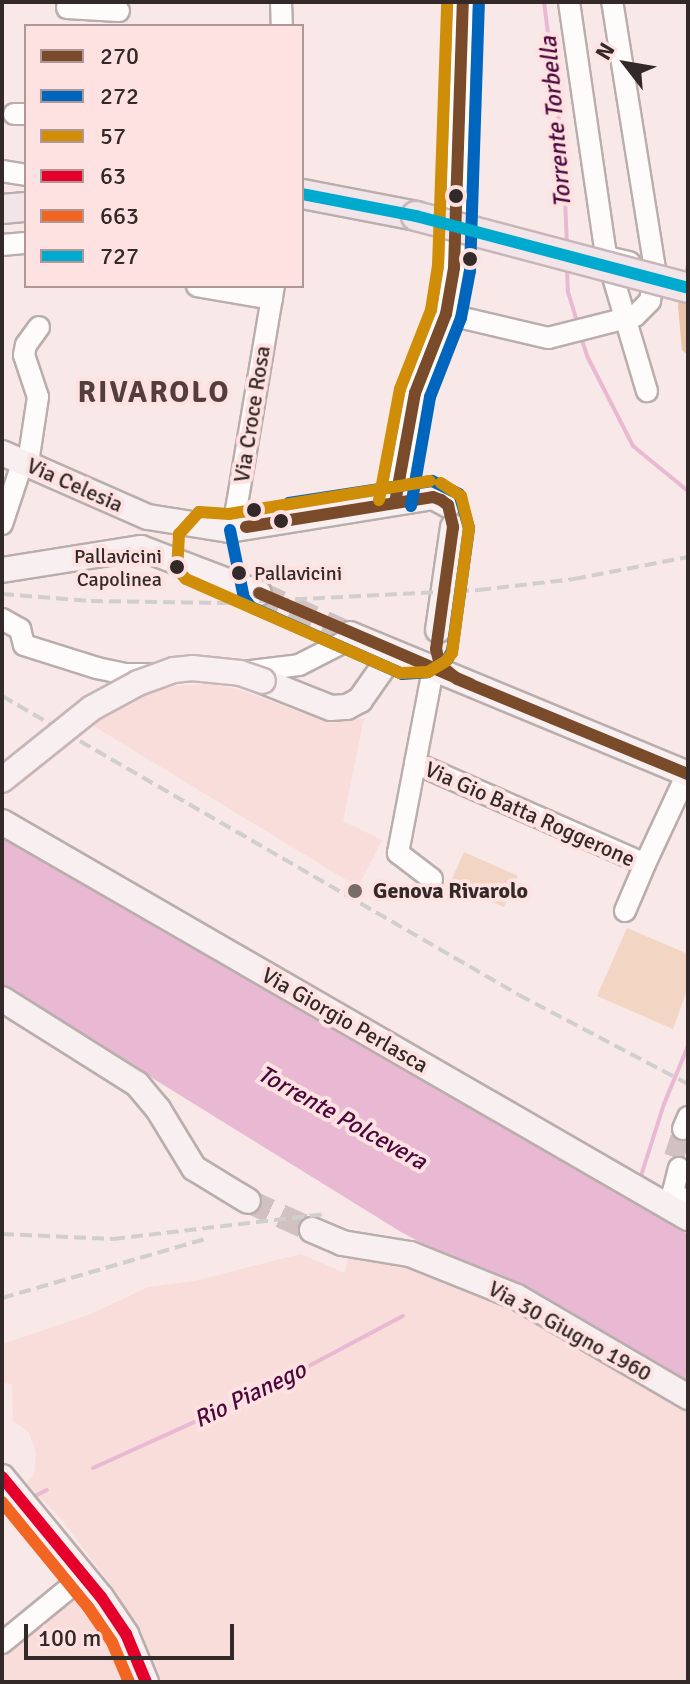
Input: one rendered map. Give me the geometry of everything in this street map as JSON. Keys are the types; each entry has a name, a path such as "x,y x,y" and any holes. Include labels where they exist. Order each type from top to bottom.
{"highway":[{"path":"313,196 416,216 688,288"},
{"path":"2,209 24,207"}],"main road":[{"name":"Via Celesia","path":"18,459 151,518 205,527 246,527 433,497 450,516 436,650"},
{"path":"146,549 159,534 151,518"},
{"path":"192,564 194,540 205,527"},
{"path":"2,570 146,549 192,564 259,593"},
{"path":"353,635 399,656 424,657 436,650 440,665 457,679 688,774"},
{"path":"2,780 92,708 138,683 174,670 192,668 240,673 331,708 347,707 360,700 399,656"},
{"path":"2,808 384,1025 438,1075"},
{"name":"Via Giorgio Perlasca","path":"2,822 688,1218"},
{"path":"2,999 137,1084 158,1109 194,1168 248,1201"},
{"name":"Via 30 Giugno 1960","path":"312,1230 342,1243 410,1254 517,1297 688,1397"},
{"path":"15,1497 85,1575 126,1634 146,1682"}],"street":[{"path":"281,2 282,24"},
{"path":"395,503 415,393 446,314 454,268 463,2"},
{"path":"569,2 607,257 622,322 647,391"},
{"path":"446,314 536,338 622,322 644,311 650,301 655,269 612,2"},
{"path":"67,8 119,13"},
{"path":"2,171 24,175"},
{"path":"2,245 24,243"},
{"path":"607,257 655,269"},
{"name":"Via Croce Rosa","path":"222,288 273,292 236,510 246,527"},
{"path":"2,524 38,397 24,355 26,345 39,327"},
{"path":"2,619 20,629 24,645 125,674 264,671 299,665 353,635"},
{"path":"432,879 398,853 436,650"},
{"name":"Via Gio Batta Roggerone","path":"415,763 645,864"},
{"name":"Via Gio Batta Roggerone","path":"625,911 688,774"},
{"path":"680,1162 673,1192 688,1203"},
{"path":"2,1643 85,1575"}],"shaded area":[{"path":"688,254 688,355 682,350 678,306"},
{"path":"210,684 237,689 330,723 364,718 343,821 382,840 358,887 92,725 147,693 173,686"},
{"path":"464,852 518,876 504,907 450,883"},
{"path":"627,928 688,954 688,987 673,1029 597,996"},
{"path":"301,1254 345,1273 348,1256 405,1261 505,1305 688,1410 688,1682 159,1682 117,1593 62,1520 27,1483 34,1474 36,1452 28,1431 13,1421 12,1384 2,1383 2,1344 91,1314 148,1287 194,1281"},
{"path":"82,1589 108,1630 132,1682 2,1682 2,1653"}],"water":[{"name":"Torrente Polcevera","path":"2,833 688,1234 688,1385 401,1232 2,985"}],"waterway":[{"name":"Torrente Torbella","path":"544,2 563,153 567,246"},
{"name":"Torrente Torbella","path":"567,267 568,292 578,325"},
{"name":"Torrente Torbella","path":"581,337 587,356 633,446 688,491"},
{"name":"Torrente Torbella","path":"640,1179 664,1104 688,1046"},
{"name":"Rio Pianego","path":"93,1468 258,1393 403,1316"},
{"name":"Rio Pianego","path":"29,1499 47,1490"},
{"name":"Rio Pianego","path":"2,1513 14,1507"}],"tunnel":[{"path":"259,593 350,634"},
{"path":"674,1157 683,1129"},
{"path":"248,1201 312,1230"}],"railway":[{"path":"2,594 91,601 223,603 479,590 574,579 688,557"},
{"path":"2,696 519,995 688,1084"},
{"path":"2,1234 113,1239 326,1214"},
{"path":"2,1298 209,1238"}],"transit line":[{"name":"57","path":"379,500 400,389 431,310 438,266 447,2"},
{"name":"270","path":"395,503 415,393 446,314 454,268 463,2"},
{"name":"272","path":"411,506 430,397 461,318 470,271 479,3"},
{"name":"727","path":"304,194 416,216 688,288"},
{"name":"57","path":"430,481 229,514 199,512 179,534 177,569 186,579 400,673 428,672 446,661 452,653 469,528 461,496 441,483"},
{"name":"272","path":"230,530 244,598 251,607 402,674 428,672 447,660 452,651 469,528 459,494 432,481 289,503"},
{"name":"270","path":"246,527 433,497 441,500 448,505 453,527 436,649 440,665 457,679 688,774"},
{"name":"270","path":"259,593 470,684"},
{"name":"63","path":"2,1477 101,1597 126,1634 146,1682"},
{"name":"663","path":"2,1502 88,1607 112,1642 129,1682"}],"place":[{"name":"Pallavicini Capolinea","path":"177,567"},
{"name":"Pallavicini","path":"239,573"},
{"name":"Genova Rivarolo","path":"355,891"}],"district":[{"name":"RIVAROLO","path":"154,393"}]}
